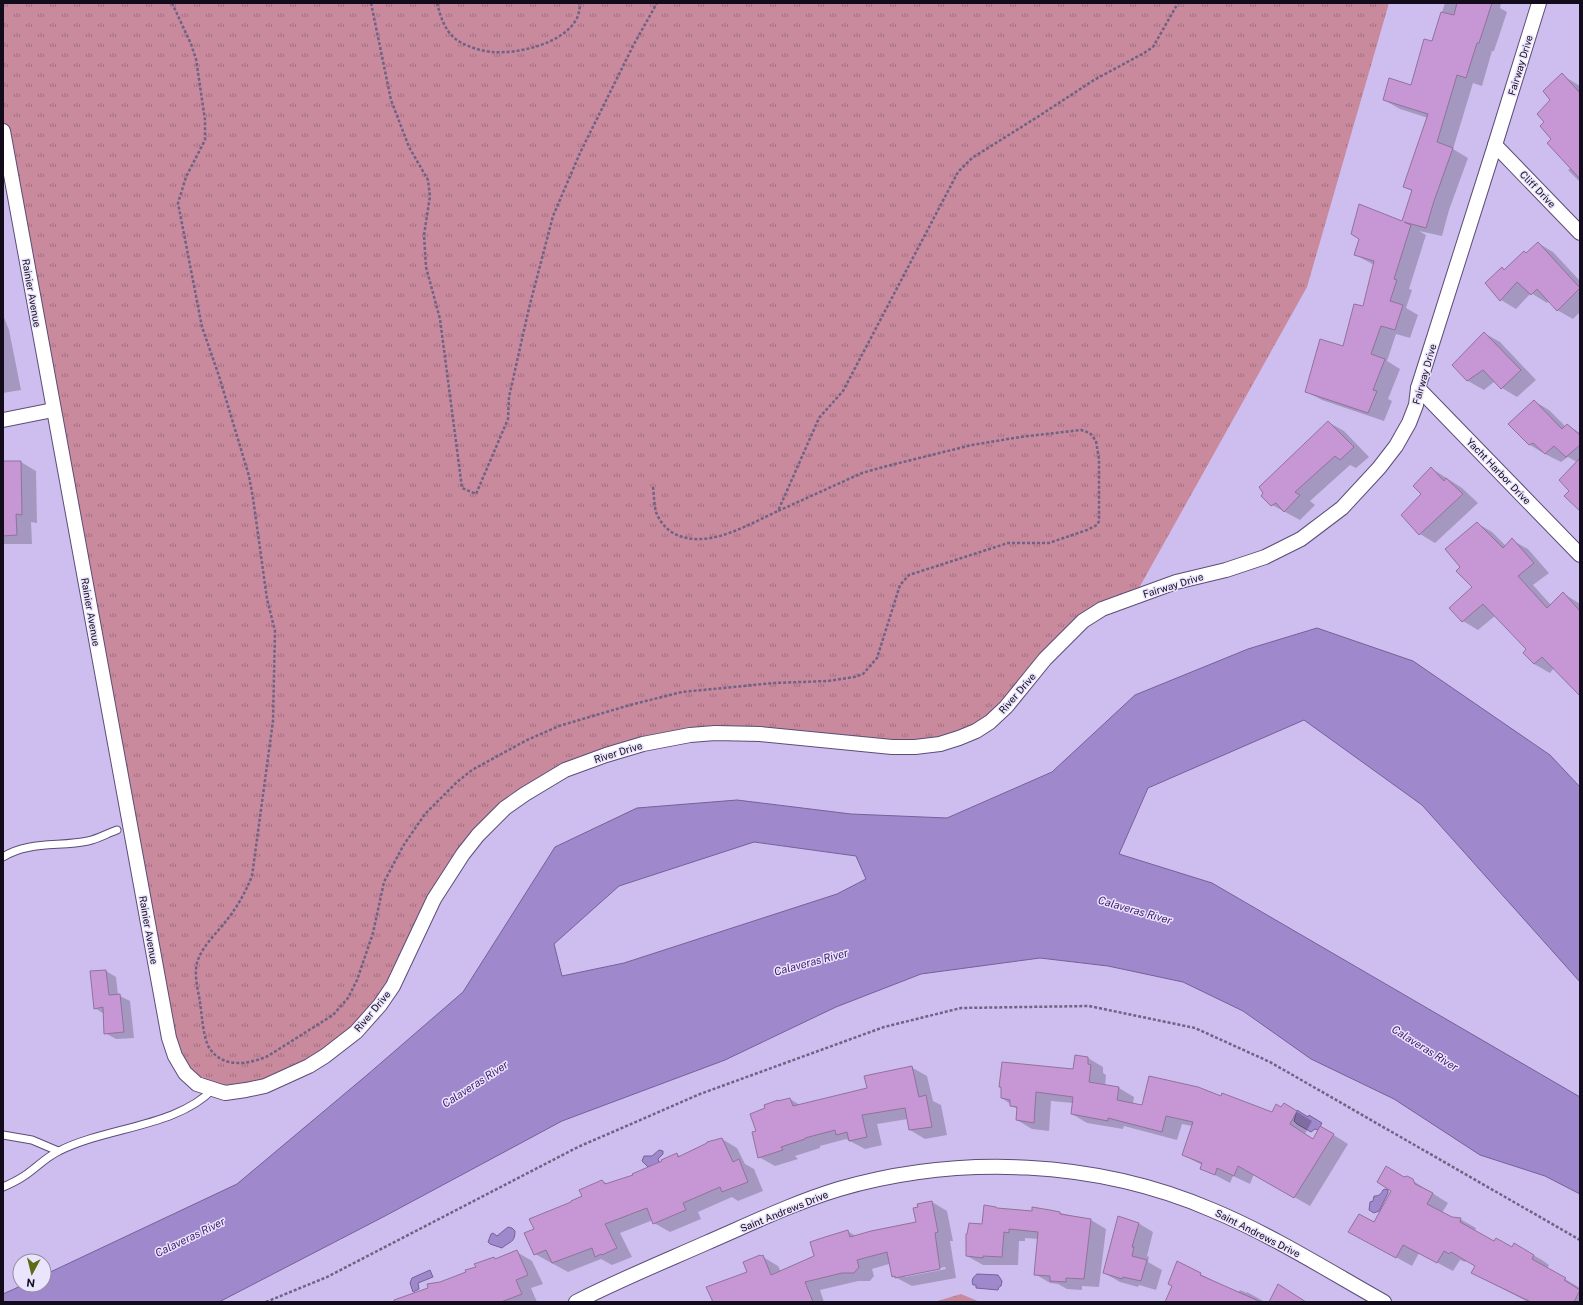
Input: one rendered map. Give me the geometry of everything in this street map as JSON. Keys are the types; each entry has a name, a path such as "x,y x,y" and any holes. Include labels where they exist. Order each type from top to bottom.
{"street":[{"name":"Fairway Drive","path":"1134,598 1176,582 1226,570 1265,557 1301,539 1342,508 1380,468 1396,446 1409,423 1416,405 1418,388 1496,145 1539,3"},
{"name":"Rainier Avenue","path":"3,131 169,1038 175,1056 185,1073 198,1084"},
{"name":"Cliff Drive","path":"1496,145 1580,233"},
{"name":"Yacht Harbor Drive","path":"1418,388 1580,555"},
{"path":"3,420 53,410"},
{"name":"River Drive","path":"198,1084 225,1093 265,1086 309,1066 325,1056 356,1032 380,1005 393,986 434,899 463,854 478,835 505,808 565,770 606,755 643,744 665,739 702,734 760,734 892,747 927,745 959,738 990,722 1006,708 1045,659 1083,621 1102,609 1134,598"},
{"name":"Saint Andrews Drive","path":"576,1302 613,1283 792,1206 838,1190 886,1178 934,1170 982,1167 1031,1168 1080,1173 1128,1182 1165,1192 1211,1209 1255,1230 1384,1302"}],"lane":[{"path":"3,857 10,853 29,847 89,841 117,830"},
{"path":"3,1188 24,1176 58,1151 112,1131 159,1119 204,1099 213,1089"},
{"path":"3,1135 32,1140 58,1151"}],"path":[{"path":"172,3 191,44 196,59 205,120 205,140 186,177 178,203 202,328 219,376 249,476 267,599 275,631 273,721 252,876 242,899 202,951 196,970 206,1036 210,1049 220,1058 229,1063 241,1063 257,1061 268,1056 332,1015 348,998 357,980 373,932 384,882 403,846 425,814 457,782 472,770 527,740 559,726 630,705 682,692 774,683 828,681 863,674 877,658 900,585 909,575 1008,543 1018,542 1049,544 1087,530 1097,525 1100,521 1099,459 1096,441 1090,433 1080,430 1020,437 972,445 862,474 724,535 709,538 683,538 669,530 660,521 656,511 653,487"},
{"path":"371,3 393,106 409,147 428,180 430,196 424,235 426,267 440,319 462,488 476,494 508,419 509,397 527,315 553,216 580,153 634,44 657,3"},
{"path":"437,3 444,26 459,41 475,48 492,52 521,49 546,43 564,33 573,25 577,17 580,3"},
{"path":"778,511 819,418 843,391 958,172 972,158 1094,80 1153,47 1178,3"},
{"path":"266,1302 328,1276 578,1147 700,1094 884,1027 961,1008 1089,1006 1194,1028 1270,1062 1580,1240"}],"green space":[{"path":"3,3 1389,3 1307,287 1134,597 1083,621 1006,707 959,738 892,747 715,733 565,770 478,835 356,1032 286,1077 225,1093 185,1073 169,1038 3,127"},
{"path":"961,1294 980,1302 934,1302"}],"water":[{"name":"Calaveras River","path":"1317,628 1413,661 1550,755 1580,787 1580,982 1422,805 1304,720 1148,788 1119,854 1212,883 1580,1097 1580,1194 1545,1176 1480,1155 1394,1099 1311,1059 1243,1011 1183,982 1108,966 1040,958 921,974 836,1007 725,1060 562,1121 385,1216 219,1302 3,1302 3,1294 12,1290 12,1293 52,1293 52,1271 237,1184 463,992 555,847 637,808 737,800 851,814 947,818 1052,772 1135,695 1248,649","holes":["754,842 856,856 866,879 837,894 624,963 562,976 554,944 619,886"]},
{"path":"1297,1110 1322,1123 1318,1130 1315,1129 1311,1132 1297,1124 1294,1121"},
{"path":"659,1150 663,1151 663,1154 658,1159 661,1163 648,1167 642,1161 644,1156 652,1156"},
{"path":"1385,1189 1388,1190 1388,1193 1379,1211 1374,1213 1369,1210 1370,1202 1373,1201 1374,1196 1377,1196"},
{"path":"508,1227 515,1231 512,1241 502,1248 488,1242 491,1234 493,1233 497,1236"},
{"path":"430,1270 433,1277 418,1283 419,1289 413,1292 410,1283 412,1278"},
{"path":"977,1274 998,1275 1002,1281 1001,1286 998,1290 976,1288 976,1285 973,1285 972,1280"}],"building":[{"path":"1457,3 1492,3 1466,78 1457,75 1437,142 1453,148 1426,228 1404,222 1411,225 1394,279 1397,280 1390,301 1403,305 1395,330 1381,326 1371,354 1385,359 1373,390 1377,391 1368,413 1305,392 1320,339 1343,346 1354,304 1363,306 1374,261 1354,255 1359,239 1351,234 1359,204 1402,221 1412,190 1403,187 1428,114 1383,100 1389,78 1411,85 1424,39 1432,41 1441,12 1454,15"},
{"path":"1562,73 1580,93 1580,179 1547,143 1551,139 1540,126 1544,122 1537,114 1550,100 1543,91"},
{"path":"1538,242 1580,288 1557,311 1537,289 1531,295 1517,282 1500,301 1485,283 1502,267 1504,270 1524,251 1526,253"},
{"path":"1484,332 1521,370 1501,389 1483,370 1467,381 1452,365"},
{"path":"1534,400 1562,429 1567,424 1580,435 1580,445 1566,457 1554,446 1545,454 1533,443 1529,445 1508,424"},
{"path":"1328,421 1354,447 1340,460 1335,456 1295,492 1300,495 1284,512 1276,503 1271,506 1261,496 1263,493 1259,487"},
{"path":"1580,458 1580,511 1564,496 1569,491 1559,480"},
{"path":"3,461 21,461 22,515 16,514 17,535 3,536"},
{"path":"1431,467 1444,481 1446,478 1463,494 1419,535 1401,515 1421,494 1413,486"},
{"path":"1477,522 1503,548 1512,538 1534,563 1518,576 1547,608 1563,592 1580,611 1580,696 1542,657 1534,664 1523,653 1526,649 1483,604 1462,622 1449,608 1472,587 1456,571 1460,567 1445,549"},
{"path":"106,970 109,995 120,994 124,1032 104,1034 103,1007 94,1009 90,971"},
{"path":"1075,1055 1088,1057 1088,1064 1091,1065 1089,1082 1119,1087 1117,1100 1142,1105 1149,1076 1198,1087 1221,1096 1222,1093 1272,1112 1276,1104 1281,1107 1284,1103 1297,1111 1290,1124 1313,1139 1320,1126 1334,1134 1294,1198 1238,1166 1234,1176 1217,1168 1215,1175 1200,1169 1202,1163 1182,1155 1193,1122 1166,1116 1162,1132 1108,1118 1108,1121 1071,1114 1073,1097 1036,1092 1034,1123 1016,1120 1017,1107 1010,1106 1010,1100 1001,1098 1001,1087 999,1087 1002,1062 1073,1069"},
{"path":"912,1066 919,1097 926,1095 932,1127 909,1130 905,1108 862,1115 867,1137 849,1141 847,1132 836,1135 835,1130 805,1138 781,1147 783,1150 758,1158 752,1132 756,1131 750,1114 765,1108 764,1105 790,1098 793,1106 867,1088 864,1076"},
{"path":"722,1138 733,1162 739,1159 748,1182 722,1192 720,1187 683,1203 686,1210 653,1224 647,1208 605,1224 617,1248 602,1255 601,1254 595,1257 592,1248 552,1263 546,1250 534,1255 524,1233 534,1229 529,1219 571,1202 582,1196 579,1190 602,1180 605,1184 633,1175 632,1174 677,1153 678,1157 707,1142"},
{"path":"1386,1166 1404,1177 1407,1176 1413,1179 1415,1184 1433,1193 1427,1204 1452,1217 1461,1218 1460,1222 1494,1241 1496,1238 1512,1247 1514,1243 1534,1255 1532,1259 1566,1278 1564,1280 1580,1290 1574,1302 1531,1302 1471,1273 1475,1266 1451,1252 1449,1254 1444,1251 1437,1263 1403,1245 1396,1258 1348,1232 1359,1214 1374,1222 1391,1191 1377,1182"},
{"path":"932,1201 938,1232 935,1233 940,1269 895,1278 895,1276 892,1277 887,1252 857,1260 859,1267 854,1273 842,1273 805,1282 813,1302 713,1302 706,1287 747,1272 743,1262 760,1255 763,1255 771,1275 814,1256 810,1242 848,1230 850,1237 916,1222 913,1208 918,1207 917,1204"},
{"path":"984,1205 997,1208 1032,1211 1032,1207 1060,1212 1060,1214 1091,1219 1084,1279 1066,1278 1066,1282 1050,1281 1050,1276 1034,1275 1038,1232 1009,1229 1009,1233 1004,1232 1002,1257 983,1256 983,1258 966,1256 966,1234 969,1223 982,1224"},
{"path":"1118,1216 1139,1223 1132,1247 1134,1247 1132,1256 1147,1260 1141,1281 1123,1277 1122,1279 1103,1273"},
{"path":"517,1250 528,1275 516,1280 522,1294 501,1302 394,1302 394,1300 428,1288 427,1284 440,1282 466,1272 465,1270 476,1267 474,1264 494,1257 495,1259"},
{"path":"1177,1261 1201,1273 1200,1275 1261,1302 1165,1302 1172,1286 1168,1284"},
{"path":"1278,1284 1306,1302 1269,1302"}]}
